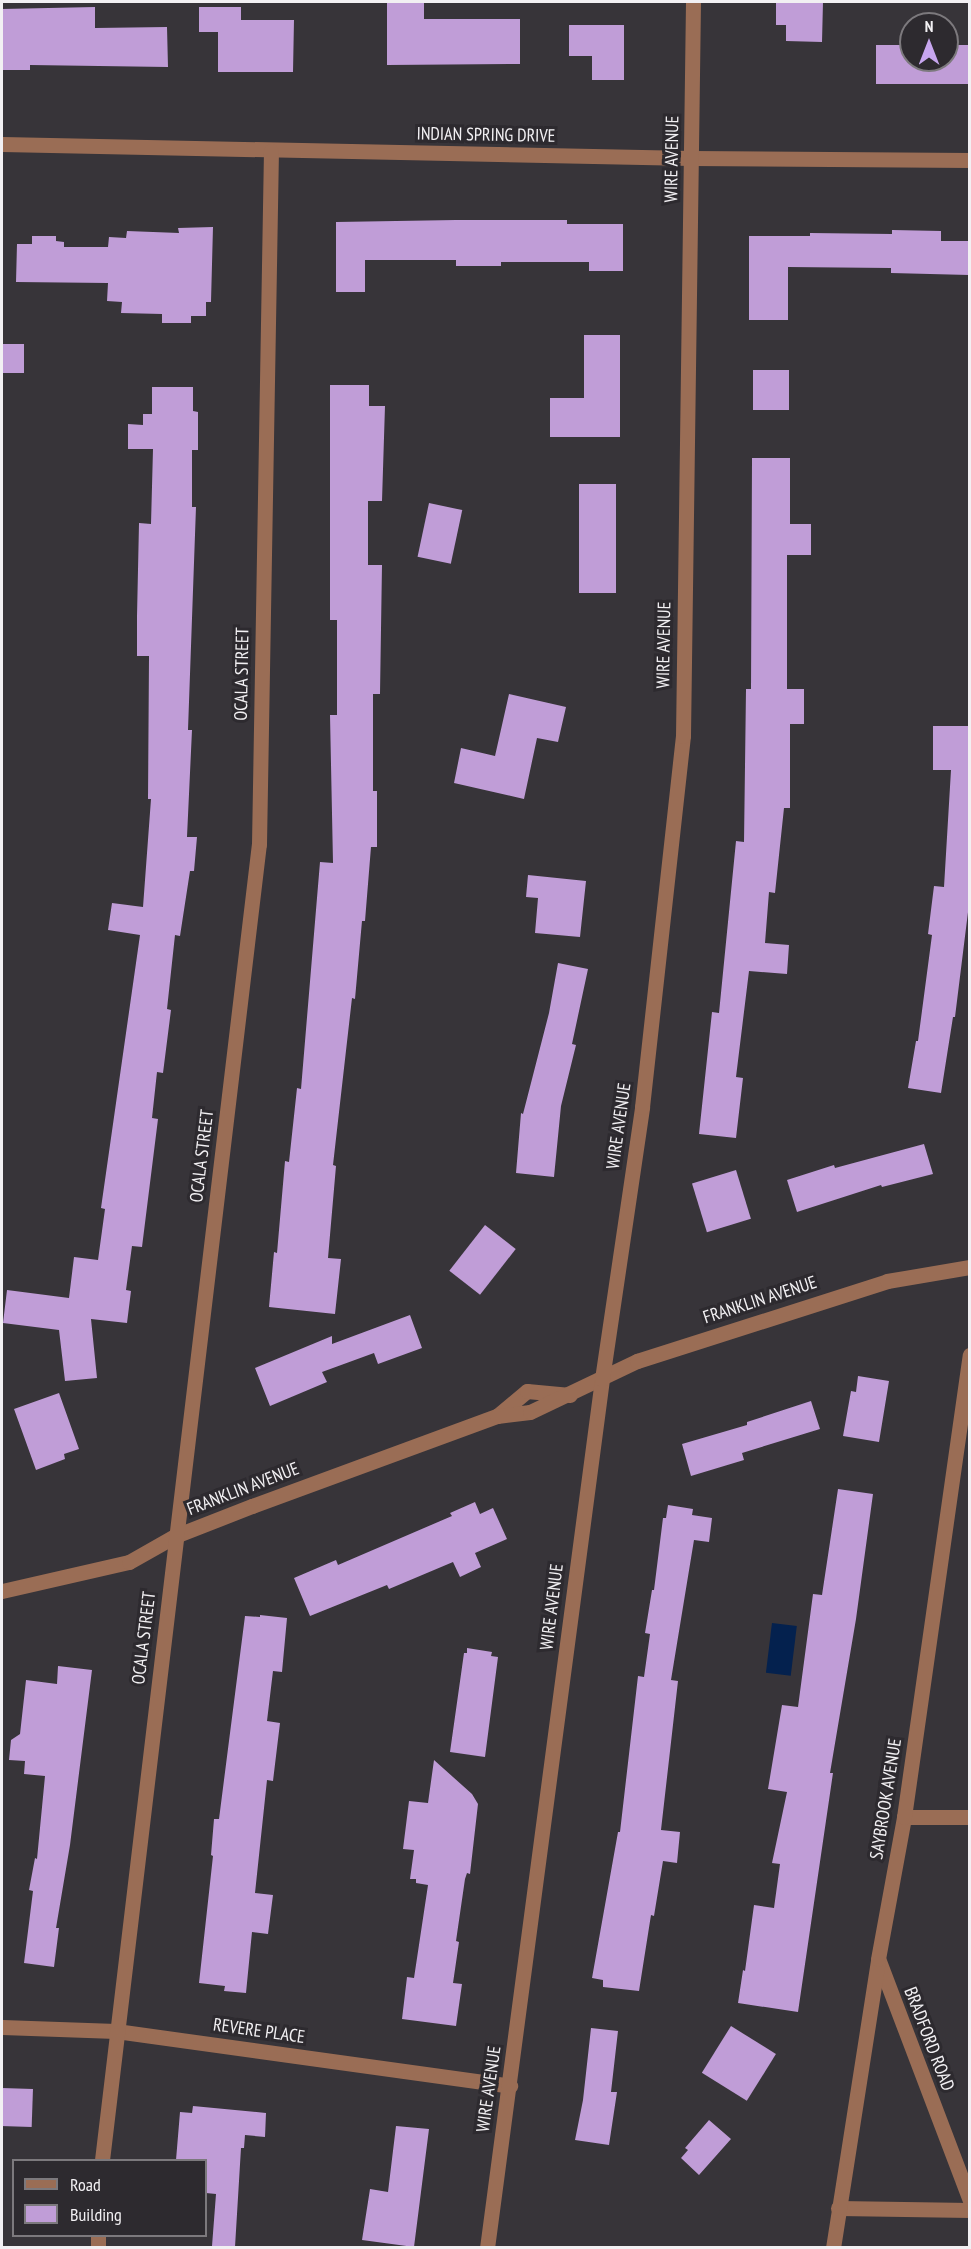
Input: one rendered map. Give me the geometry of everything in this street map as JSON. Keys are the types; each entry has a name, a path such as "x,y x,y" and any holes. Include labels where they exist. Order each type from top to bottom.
{"street":[{"name":"WIRE AVENUE","path":"487,2247 602,1379 642,1107 683,736 693,2"},
{"name":"INDIAN SPRING DRIVE","path":"2,144 691,158 969,160"},
{"name":"OCALA STREET","path":"102,2159 259,844 271,151"},
{"name":"FRANKLIN AVENUE","path":"2,1591 129,1562 176,1536 497,1416 531,1412 637,1361 887,1281 969,1267"},
{"name":"SAYBROOK AVENUE","path":"832,2247 878,1959 904,1817 969,1354"},
{"name":"FRANKLIN AVENUE","path":"497,1416 527,1391 570,1395"},
{"path":"904,1817 969,1817"},
{"name":"BRADFORD ROAD","path":"878,1959 969,2200"},
{"name":"REVERE PLACE","path":"2,2027 116,2031 510,2086"},
{"path":"838,2208 969,2210"}],"water":[{"path":"772,1623 797,1626 791,1676 766,1673"}],"building":[{"path":"387,2 424,2 424,19 520,19 520,64 387,65"},
{"path":"776,2 823,2 822,42 786,41 786,25 776,25"},
{"path":"95,7 95,28 167,27 168,67 30,65 30,70 2,70 2,9"},
{"path":"199,7 241,7 241,20 294,20 293,72 218,72 218,32 199,32"},
{"path":"569,25 624,25 624,80 592,80 592,56 569,56"},
{"path":"876,45 899,45 899,72 959,72 959,45 969,45 969,84 876,84"},
{"path":"567,220 567,224 623,224 623,271 589,271 589,262 501,262 501,266 456,266 456,260 365,260 365,292 336,292 336,222"},
{"path":"213,227 211,302 206,302 206,316 191,316 191,323 162,323 162,314 121,313 122,302 107,301 108,283 16,282 17,244 32,244 32,236 56,236 56,241 64,242 64,247 108,247 109,237 126,238 127,231 179,233 178,228"},
{"path":"892,230 941,231 941,241 969,241 969,275 891,273 891,268 788,267 788,320 749,320 749,236 810,236 810,233 892,234"},
{"path":"584,335 620,335 620,437 550,437 550,398 584,398"},
{"path":"2,344 24,344 24,373 2,373"},
{"path":"753,370 789,370 789,410 753,410"},
{"path":"330,385 369,385 369,406 385,406 382,501 368,501 368,565 382,565 380,694 373,694 373,791 377,791 377,847 371,847 365,921 362,921 355,999 352,998 333,1165 336,1166 328,1258 341,1259 335,1314 269,1307 274,1252 277,1253 285,1161 289,1162 297,1088 301,1089 320,862 333,863 330,715 337,715 337,620 330,620"},
{"path":"152,387 193,387 193,411 198,412 198,450 192,450 192,507 196,507 188,730 192,730 187,837 197,837 194,871 190,871 180,936 175,935 167,1009 171,1010 163,1073 157,1072 152,1118 158,1119 142,1247 132,1246 126,1290 131,1291 127,1323 91,1319 97,1378 65,1381 59,1330 3,1323 7,1290 69,1298 74,1257 98,1260 105,1209 101,1208 140,935 108,930 112,903 143,907 151,799 148,799 149,656 137,656 137,616 139,523 151,524 153,449 128,449 128,424 143,425 143,414 152,414"},
{"path":"752,458 790,458 790,524 811,524 811,555 787,555 787,689 804,689 804,724 790,724 790,808 784,808 775,893 769,892 765,943 789,945 787,974 749,971 736,1077 743,1078 736,1138 699,1134 712,1012 719,1013 736,841 744,842 746,689 751,689"},
{"path":"579,484 616,484 616,593 579,593"},
{"path":"429,503 462,510 451,564 418,557"},
{"path":"509,694 566,707 558,742 537,738 524,799 454,783 461,748 495,756"},
{"path":"933,726 969,726 969,904 955,1017 953,1017 941,1093 908,1088 916,1041 918,1041 932,935 928,934 934,886 944,887 951,770 933,770"},
{"path":"528,875 586,881 580,937 535,933 538,898 526,897"},
{"path":"558,963 588,969 572,1044 576,1045 561,1106 554,1177 516,1173 521,1113 523,1114 549,1013"},
{"path":"924,1144 933,1174 882,1187 881,1185 797,1212 787,1180 834,1165 835,1168"},
{"path":"736,1170 751,1219 707,1232 692,1183"},
{"path":"485,1225 516,1249 480,1295 449,1271"},
{"path":"410,1315 422,1348 378,1364 374,1353 322,1372 327,1382 270,1406 255,1368 332,1336 332,1344"},
{"path":"858,1376 889,1381 879,1442 843,1436 851,1391 856,1392"},
{"path":"59,1393 79,1449 64,1454 65,1459 36,1470 14,1409"},
{"path":"811,1401 820,1429 742,1453 744,1460 691,1476 682,1444 747,1425 747,1422"},
{"path":"838,1489 873,1494 856,1619 830,1773 833,1773 798,2012 738,2003 754,1905 774,1908 780,1864 772,1863 787,1792 768,1789 782,1705 798,1707 813,1594 822,1595"},
{"path":"475,1502 480,1514 493,1508 507,1539 475,1553 481,1567 460,1577 453,1562 389,1589 387,1585 310,1616 294,1578 336,1560 338,1565 452,1516 450,1513"},
{"path":"668,1505 693,1509 692,1515 712,1518 709,1542 694,1540 671,1680 678,1681 661,1830 680,1832 677,1863 663,1861 654,1916 651,1915 639,1991 603,1987 603,1980 592,1978 618,1832 620,1832 638,1676 644,1677 650,1634 645,1633 652,1590 654,1590 663,1518 666,1518"},
{"path":"260,1615 287,1618 282,1672 273,1671 267,1721 280,1723 273,1781 267,1780 255,1893 273,1895 268,1934 252,1932 246,1993 224,1991 225,1986 199,1983 213,1856 211,1855 214,1819 219,1819 245,1616 260,1617"},
{"path":"467,1648 492,1652 491,1656 498,1657 485,1757 450,1752 464,1653 467,1653"},
{"path":"58,1666 92,1670 70,1845 56,1928 59,1928 54,1967 24,1963 33,1891 29,1890 35,1858 37,1859 45,1776 24,1774 25,1761 9,1760 11,1740 20,1734 26,1680 57,1684"},
{"path":"434,1760 472,1794 478,1804 470,1874 467,1873 465,1879 456,1941 459,1942 453,1983 462,1984 456,2026 402,2019 407,1977 414,1978 428,1885 416,1883 416,1879 410,1879 414,1850 403,1849 409,1801 428,1803"},
{"path":"731,2026 776,2054 747,2101 702,2073"},
{"path":"591,2028 618,2031 611,2092 617,2092 609,2145 575,2140 583,2100"},
{"path":"2,2088 33,2089 32,2127 2,2126"},
{"path":"193,2106 266,2113 265,2137 245,2135 244,2148 241,2148 235,2247 212,2246 216,2194 207,2193 207,2159 176,2159 180,2112 192,2113"},
{"path":"709,2120 731,2139 699,2175 681,2158 688,2150 685,2148"},
{"path":"396,2126 429,2129 414,2247 362,2240 370,2189 388,2192"}]}
